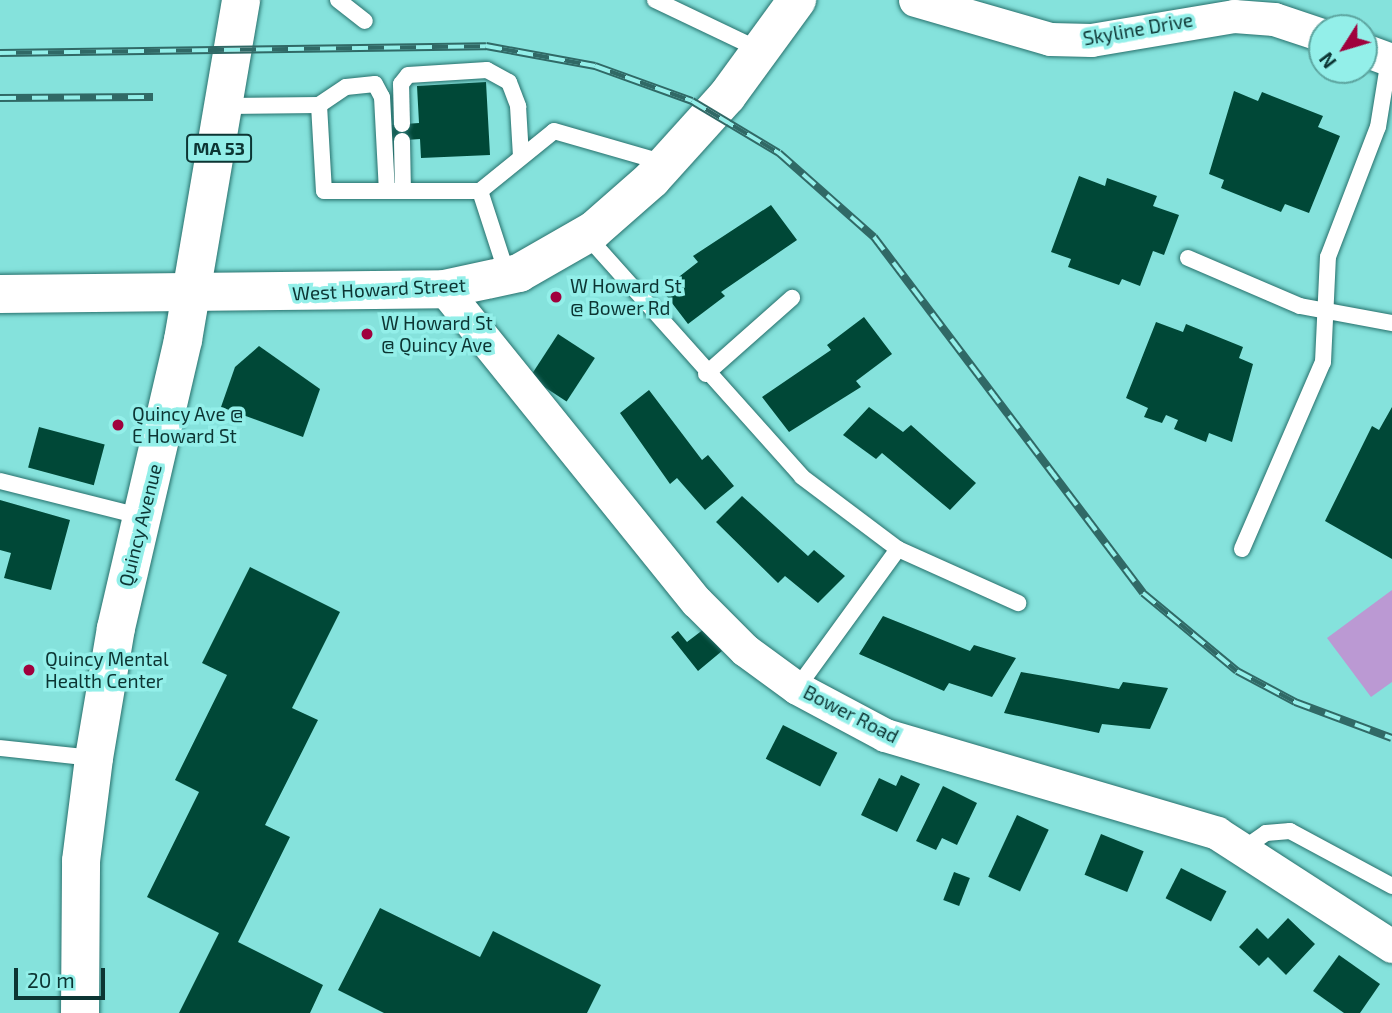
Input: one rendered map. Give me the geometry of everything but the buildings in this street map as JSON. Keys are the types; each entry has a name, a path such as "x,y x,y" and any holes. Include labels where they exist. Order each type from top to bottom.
{"main road":[{"name":"Quincy Avenue","path":"80,1013 81,861 94,758 142,517 191,296 227,106 241,0"},
{"name":"West Howard Street","path":"0,294 191,296 444,289 508,277 586,235 667,164 751,65 797,0"}],"street":[{"name":"Skyline Drive","path":"915,0 1050,39 1091,40 1234,16 1275,19 1308,30"},
{"name":"Bower Road","path":"444,289 696,602 745,650 797,688 886,735 1194,823 1243,849 1392,946"}],"lane":[{"path":"338,0 365,21"},
{"path":"655,0 751,65"},
{"path":"1242,549 1324,362 1328,257 1378,127 1384,50"},
{"path":"402,124 402,97 408,75 486,70 509,82 519,106 521,158"},
{"path":"227,106 319,105 346,87 375,84 382,97 395,191"},
{"path":"382,97 402,97"},
{"path":"319,105 324,191 480,191 554,131 667,164"},
{"path":"395,191 402,141"},
{"path":"480,191 508,277"},
{"path":"586,235 706,374 802,477 898,550 1018,603"},
{"path":"1188,258 1288,302 1392,323"},
{"path":"706,374 792,299"},
{"path":"0,481 142,517"},
{"path":"797,688 898,550"},
{"path":"0,748 94,758"},
{"path":"1243,849 1266,833 1290,831 1392,886"}],"shaded area":[{"path":"1392,590 1392,682 1371,697 1327,638"}],"railway":[{"path":"0,53 486,46 595,66 692,101 779,153 874,237 1143,593 1237,671 1295,702 1392,738"},
{"path":"0,98 153,97"}],"place":[{"name":"W Howard St @ Bower Rd","path":"556,297"},
{"name":"W Howard St @ Quincy Ave","path":"367,334"},
{"name":"Quincy Ave @ E Howard St","path":"118,425"},
{"name":"Quincy Mental Health Center","path":"29,670"}]}
